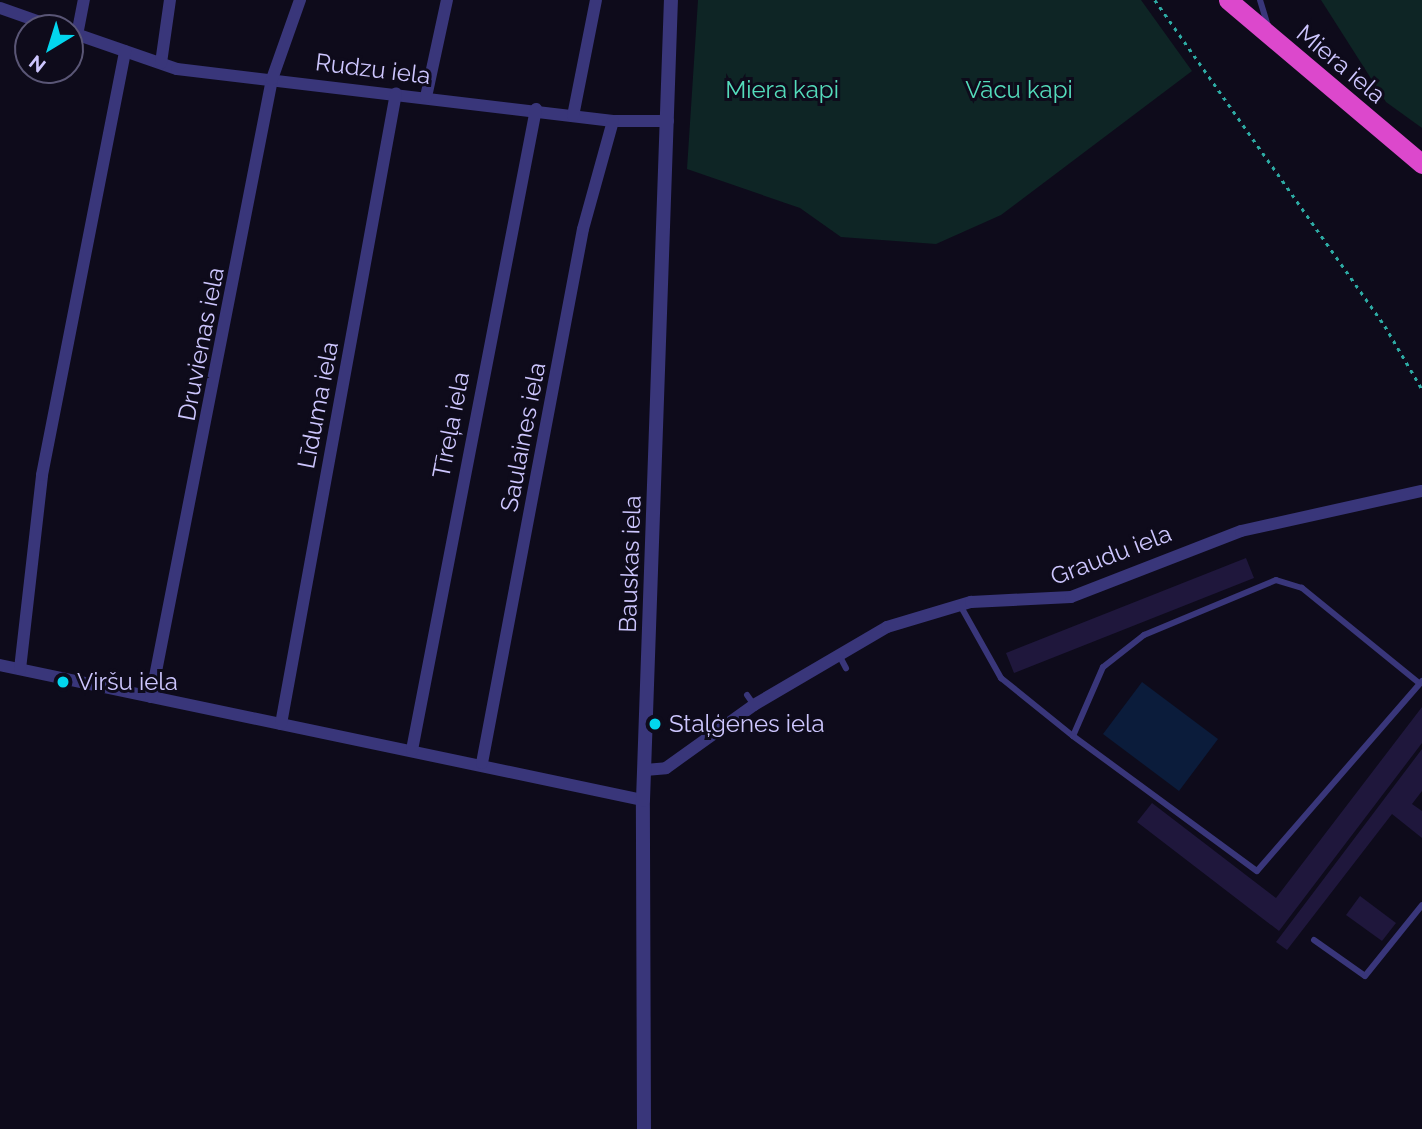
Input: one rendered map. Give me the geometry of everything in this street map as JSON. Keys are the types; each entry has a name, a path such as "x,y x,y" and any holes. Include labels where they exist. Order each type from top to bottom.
{"highway":[{"name":"Miera iela","path":"1228,0 1422,164"}],"street":[{"path":"161,64 170,0"},
{"name":"Druvienas iela","path":"151,697 272,79 300,0"},
{"path":"426,97 447,0"},
{"path":"573,116 596,0"},
{"name":"Bauskas iela","path":"644,1129 643,800 671,0"},
{"path":"0,8 17,14"},
{"name":"Rudzu iela","path":"84,37 161,64 536,109 613,121 668,121"},
{"path":"20,669 42,475 125,51"},
{"name":"Līduma iela","path":"281,724 396,93"},
{"name":"Tīreļa iela","path":"412,750 536,109"},
{"name":"Saulaines iela","path":"482,764 583,229 613,121"},
{"name":"Graudu iela","path":"645,770 666,768 751,700 887,628 960,605 1071,597 1241,531 1422,491"},
{"path":"0,665 482,764 643,800"}],"lane":[{"path":"1259,0 1272,37"},
{"path":"960,605 1001,678 1073,736 1257,871 1421,682 1301,588 1276,580 1144,635 1103,667 1073,736"},
{"path":"838,653 846,668"},
{"path":"1314,940 1365,976 1422,905"}],"path":[{"path":"1154,0 1385,326 1422,389"}],"green space":[{"path":"698,0 1141,0 1192,71 1001,215 936,244 841,237 800,208 687,169"},
{"path":"1321,0 1422,0 1422,128 1386,102"}],"water":[{"path":"1142,682 1218,739 1179,791 1103,734"}],"building":[{"path":"1246,558 1254,578 1014,673 1006,653"},
{"path":"1422,707 1422,743 1279,931 1137,822 1152,803 1276,898"},
{"path":"1422,749 1422,791 1412,804 1422,811 1422,838 1392,814 1287,950 1276,942"},
{"path":"1360,896 1396,923 1382,941 1346,915"}],"place":[{"name":"Viršu iela","path":"63,682"},
{"name":"Staļģenes iela","path":"655,724"}],"park label":[{"name":"Miera kapi","path":"782,90"},
{"name":"Vācu kapi","path":"1019,90"}]}
